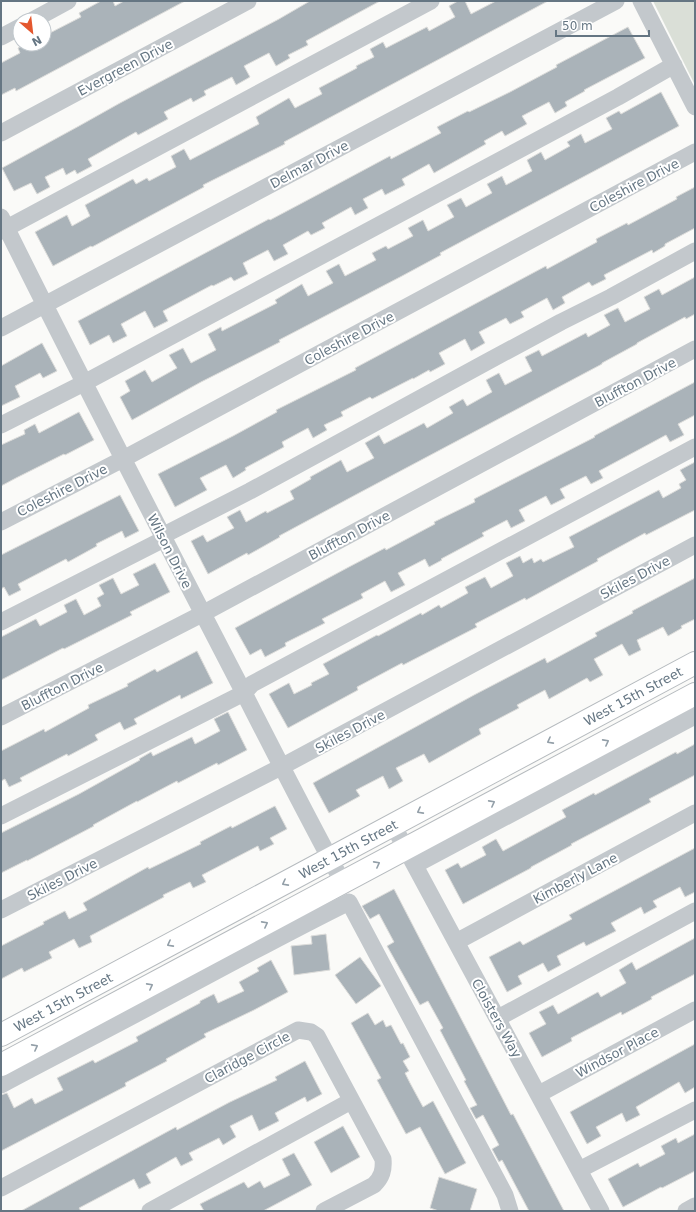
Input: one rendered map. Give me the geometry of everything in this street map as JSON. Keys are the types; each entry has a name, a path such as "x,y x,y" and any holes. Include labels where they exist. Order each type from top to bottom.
{"main road":[{"name":"West 15th Street","path":"1,1035 695,663"},
{"name":"West 15th Street","path":"1,1065 342,883 411,857 695,694"}],"street":[{"path":"48,12 68,1"},
{"name":"Evergreen Drive","path":"1,133 248,1"},
{"path":"3,226 431,1"},
{"name":"Delmar Drive","path":"1,328 616,1"},
{"path":"642,1 695,107"},
{"path":"1,37 12,31"},
{"path":"1,425 84,383 618,97 674,65"},
{"name":"Coleshire Drive","path":"1,522 123,459 695,152"},
{"name":"Wilson Drive","path":"3,226 244,693 281,768 342,883"},
{"path":"1,622 163,538 482,364 611,297 695,251"},
{"name":"Bluffton Drive","path":"1,717 202,614 695,350"},
{"path":"1,816 244,693 252,684 695,447"},
{"name":"Skiles Drive","path":"1,910 281,768 695,545"},
{"path":"411,857 695,716"},
{"name":"Kimberly Lane","path":"456,942 695,814"},
{"name":"Cloisters Way","path":"393,825 601,1211"},
{"path":"1,1085 311,921 350,902 505,1195 510,1211"},
{"path":"498,1018 695,911"},
{"name":"Windsor Place","path":"539,1094 695,1010"},
{"name":"Claridge Circle","path":"1,1188 298,1030 311,1032 317,1036 382,1159 384,1166 383,1173 374,1185 324,1211"},
{"path":"150,1211 351,1101"},
{"path":"579,1170 695,1110"},
{"path":"686,1211 695,1206"}],"shaded area":[{"path":"653,1 695,1 695,85"}],"building":[{"path":"101,1 113,1 115,6 124,1 185,1 16,91 15,88 1,95 1,63 20,52 52,52 52,32 81,17 79,13"},
{"path":"310,1 380,1 306,41 308,45 288,55 290,58 276,66 269,53 244,66 250,77 236,85 232,77 204,91 206,95 193,102 191,98 164,112 168,119 138,135 136,132 88,159 92,166 77,174 75,170 66,175 63,168 45,177 50,187 37,194 31,183 14,191 2,168"},
{"path":"458,1 465,1 471,14 496,1 548,1 284,142 285,144 203,185 204,187 92,247 91,246 53,266 35,232 67,215 72,226 90,216 85,205 133,179 136,184 147,178 149,181 176,167 171,156 184,149 190,160 259,124 256,117 289,98 295,108 322,94 319,88 357,68 356,66 374,57 370,49 383,42 386,48 427,27 429,31 455,17 449,6"},
{"path":"628,27 645,58 584,90 585,91 565,102 567,106 555,113 549,102 522,116 527,124 505,136 502,131 484,141 486,144 434,173 429,164 402,179 405,185 385,195 382,189 363,199 368,208 355,215 351,207 322,223 325,228 311,235 308,231 283,245 288,254 274,261 268,250 243,263 248,274 234,281 231,277 213,286 212,285 163,311 168,321 154,328 145,311 121,324 127,336 113,343 109,335 90,345 78,321 390,156 391,159 441,133 437,127 510,92 557,67 556,65"},
{"path":"661,92 679,126 440,253 441,255 402,276 279,340 280,342 201,382 132,420 120,397 130,391 125,381 145,370 152,382 177,368 169,355 183,348 191,363 216,350 208,334 221,327 222,331 277,303 275,300 302,284 308,296 333,283 326,271 339,264 345,276 376,260 372,253 386,246 388,249 413,236 408,228 423,220 428,231 454,217 447,205 461,198 466,207 492,193 487,184 502,176 506,185 532,171 527,160 541,152 545,160 570,146 567,142 581,134 585,143 612,129 606,118 619,111 621,114"},
{"path":"695,187 695,228 665,244 665,246 653,253 652,250 604,275 606,279 592,286 589,282 562,297 565,303 553,310 547,298 521,312 524,317 510,324 506,318 479,332 485,343 471,351 465,339 439,353 445,364 430,372 429,370 372,399 370,397 341,412 343,416 324,425 327,430 313,438 308,428 282,442 284,447 245,468 246,470 233,478 226,465 200,478 207,490 175,507 158,474 233,436 277,412 276,410 356,370 355,368 546,266 547,269 597,242 596,239 627,223 628,225 677,199 676,197"},
{"path":"695,277 695,314 686,319 685,317 602,364 279,536 280,537 248,555 247,553 208,574 191,541 203,535 207,542 234,528 227,517 240,510 246,522 266,511 267,513 294,499 290,491 311,479 310,477 341,460 347,472 374,458 365,443 379,435 384,444 424,423 427,428 453,413 449,407 463,399 467,406 492,392 486,380 499,373 505,385 532,371 525,357 539,350 542,356 586,333 588,337 610,325 604,315 618,308 625,322 650,309 644,297 659,289 662,295"},
{"path":"42,343 57,371 43,378 40,373 15,386 20,397 1,406 1,366"},
{"path":"695,382 695,415 678,424 684,435 670,442 666,435 599,471 603,478 591,484 586,476 560,489 565,498 551,505 546,496 519,510 525,521 511,528 507,520 482,533 484,536 429,567 425,559 398,573 405,585 391,592 385,581 361,594 363,598 322,619 325,623 285,643 286,646 265,657 261,649 250,655 235,628 385,548 386,550 435,524 434,522 475,502 474,499 595,437 594,436"},
{"path":"79,412 94,440 1,486 1,445 25,434 24,430 35,424 39,433"},
{"path":"695,462 695,510 646,535 645,533 597,559 598,561 526,600 525,598 475,624 477,627 403,665 402,663 357,687 358,690 288,728 269,694 289,683 294,694 312,685 311,683 329,674 323,664 421,613 422,615 439,605 441,608 468,593 465,587 485,577 491,588 513,576 506,563 520,556 523,563 532,558 534,563 541,559 543,562 574,547 569,537 659,490 663,498 681,488 679,484 686,480 680,470"},
{"path":"120,495 139,531 125,538 122,531 96,544 97,546 68,562 66,559 18,584 21,590 9,596 4,587 1,589 1,555"},
{"path":"155,563 170,592 130,612 132,615 1,680 1,637 36,619 40,626 67,612 64,605 76,599 84,615 101,606 97,598 104,594 99,585 113,578 121,594 139,585 133,574"},
{"path":"695,578 695,619 681,626 682,628 668,636 663,627 637,640 641,650 629,656 622,644 594,659 603,675 590,682 587,678 549,699 545,690 517,705 519,708 479,729 481,734 429,763 424,754 396,768 403,781 389,789 383,776 356,790 360,796 329,813 313,783 545,658 547,663 597,636 595,633 633,613 632,611"},
{"path":"197,651 213,683 181,699 180,695 134,719 137,724 124,730 120,722 95,735 98,740 68,756 67,754 20,778 22,781 9,787 5,779 1,781 1,751 44,729 45,732 89,708 88,705 128,686 127,684 155,669 157,672"},
{"path":"228,712 247,750 218,765 217,763 178,783 177,781 137,801 93,825 94,826 1,873 1,833 79,794 140,760 139,759 151,752 153,756 192,737 195,744 220,731 214,719"},
{"path":"695,744 695,775 649,799 651,802 571,844 572,845 531,868 463,904 445,870 458,863 461,868 486,855 482,847 496,839 503,851 566,817 562,810 594,793 595,795 676,752 677,754"},
{"path":"275,806 287,829 270,838 274,844 260,851 258,846 202,875 206,882 193,888 190,882 163,895 164,897 90,936 92,942 79,948 74,939 49,952 52,958 24,972 22,968 1,979 1,946 44,924 43,922 65,911 69,919 87,910 83,903 148,867 149,869 201,844 200,842 231,826 232,828"},
{"path":"695,848 695,892 685,897 680,887 653,901 657,907 644,914 641,907 611,923 616,931 586,946 584,942 557,956 561,965 548,972 543,963 518,976 522,984 507,992 489,957 520,941 523,945 572,919 569,915"},
{"path":"394,889 511,1115 513,1114 564,1211 529,1211 502,1160 499,1162 492,1149 499,1145 483,1115 476,1119 470,1108 477,1105 440,1030 443,1028 428,1001 420,1005 387,946 394,942 379,914 370,919 362,906"},
{"path":"326,934 330,970 294,975 291,946 312,944 311,936"},
{"path":"695,938 695,974 651,997 652,999 622,1015 621,1012 571,1038 572,1041 542,1057 529,1033 546,1024 539,1012 553,1005 558,1014 598,992 601,997 626,983 619,970 632,962 636,970"},
{"path":"360,957 381,986 356,1004 335,975"},
{"path":"271,960 288,992 204,1034 206,1037 166,1059 167,1061 125,1083 126,1086 1,1151 1,1095 7,1093 14,1108 32,1098 35,1104 63,1090 57,1078 93,1060 95,1063 138,1041 136,1037 214,994 218,1003 244,991 239,982 259,971 257,968"},
{"path":"368,1013 375,1025 383,1020 386,1027 391,1025 401,1044 403,1043 410,1057 403,1061 409,1071 405,1073 410,1083 423,1107 433,1101 466,1163 445,1174 420,1127 406,1134 377,1080 381,1078 351,1023"},
{"path":"695,1044 695,1087 685,1093 679,1082 636,1107 640,1115 626,1122 622,1113 596,1127 601,1136 587,1144 570,1112"},
{"path":"305,1061 322,1094 307,1102 305,1097 275,1113 279,1121 259,1131 252,1115 230,1126 236,1137 223,1145 219,1138 189,1153 193,1160 181,1166 176,1157 146,1174 151,1183 139,1189 134,1179 79,1208 81,1211 21,1211 176,1127 177,1130 230,1102 277,1080 275,1077"},
{"path":"343,1126 360,1157 331,1173 314,1142"},
{"path":"695,1134 695,1171 623,1207 608,1179 638,1163 640,1167 665,1154 661,1146 676,1138 678,1143"},
{"path":"294,1153 312,1185 263,1211 204,1211 200,1204 244,1182 248,1188 260,1181 264,1188 290,1175 282,1159"},
{"path":"439,1177 477,1189 470,1211 439,1211 430,1208"}]}
